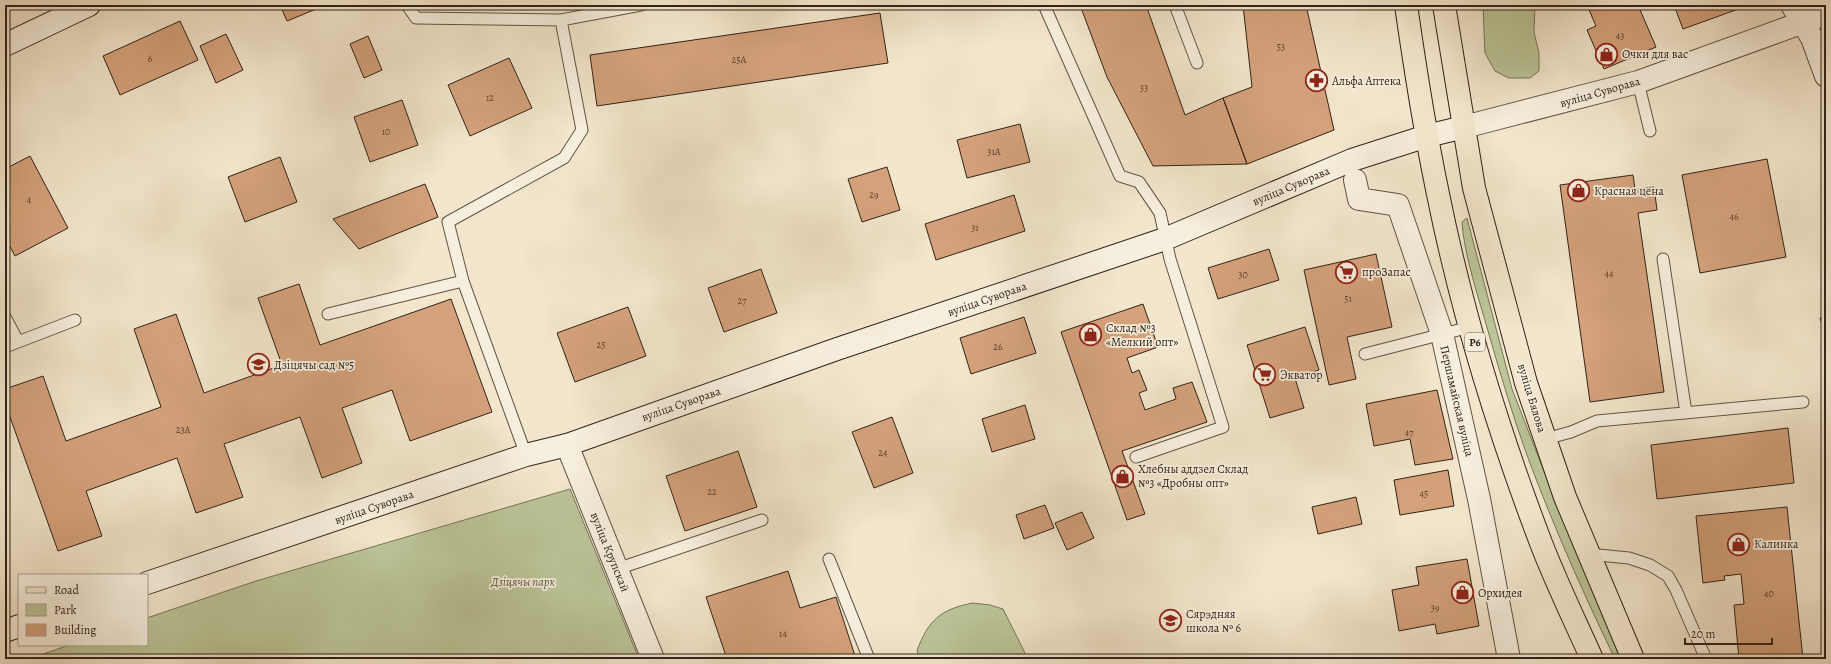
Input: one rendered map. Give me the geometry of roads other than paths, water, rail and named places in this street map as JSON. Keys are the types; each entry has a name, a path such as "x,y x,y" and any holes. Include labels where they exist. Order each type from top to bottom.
{"main road":[{"name":"Р6","path":"1406,5 1426,136 1438,196 1470,327 1504,438 1541,544 1592,659"},
{"path":"1444,5 1464,127"},
{"name":"вуліца Бялова","path":"1464,127 1474,188 1526,383 1565,498 1633,659"}],"street":[{"path":"5,45 89,5"},
{"path":"1798,13 1812,38 1826,76"},
{"name":"вуліца Суворава","path":"148,583 526,455 566,445 837,349 1165,239 1352,160 1426,136 1638,82 1798,13 1826,14"},
{"name":"Першамайская вуліца","path":"1355,180 1359,199 1398,205 1442,334 1479,499 1509,659"},
{"name":"вуліца Крупскай","path":"566,445 653,659"},
{"path":"5,631 18,626"}],"lane":[{"path":"407,5 416,18 561,20 642,5"},
{"path":"1044,5 1120,176 1139,182 1160,213 1170,259 1223,427 1136,457"},
{"path":"1175,5 1197,63"},
{"path":"526,455 463,281 448,222 564,158 582,130 561,20"},
{"path":"1638,82 1650,132"},
{"path":"1664,259 1686,413"},
{"path":"328,314 463,281"},
{"path":"5,318 18,341"},
{"path":"5,347 75,320"},
{"path":"1365,354 1470,327"},
{"path":"1545,439 1571,432 1597,421 1802,402"},
{"path":"617,569 762,520"},
{"path":"1588,554 1629,558 1650,565 1668,576 1676,590 1706,659"},
{"path":"829,559 869,659"}],"place":[{"name":"Очки для вас","path":"1606,54"},
{"name":"Альфа Аптека","path":"1317,81"},
{"name":"Красная цена","path":"1578,191"},
{"name":"проЗапас","path":"1347,272"},
{"name":"Склад №3 «Мелкий опт»","path":"1090,335"},
{"name":"Дзіцячы сад №5","path":"258,365"},
{"name":"Экватор","path":"1265,375"},
{"name":"Хлебны аддзел Склад №3 «Дробны опт»","path":"1122,476"},
{"name":"Калинка","path":"1738,544"},
{"name":"Орхидея","path":"1462,593"},
{"name":"Сярэдняя школа № 6","path":"1171,621"}],"park label":[{"name":"Дзіцячы парк","path":"523,582"}]}
